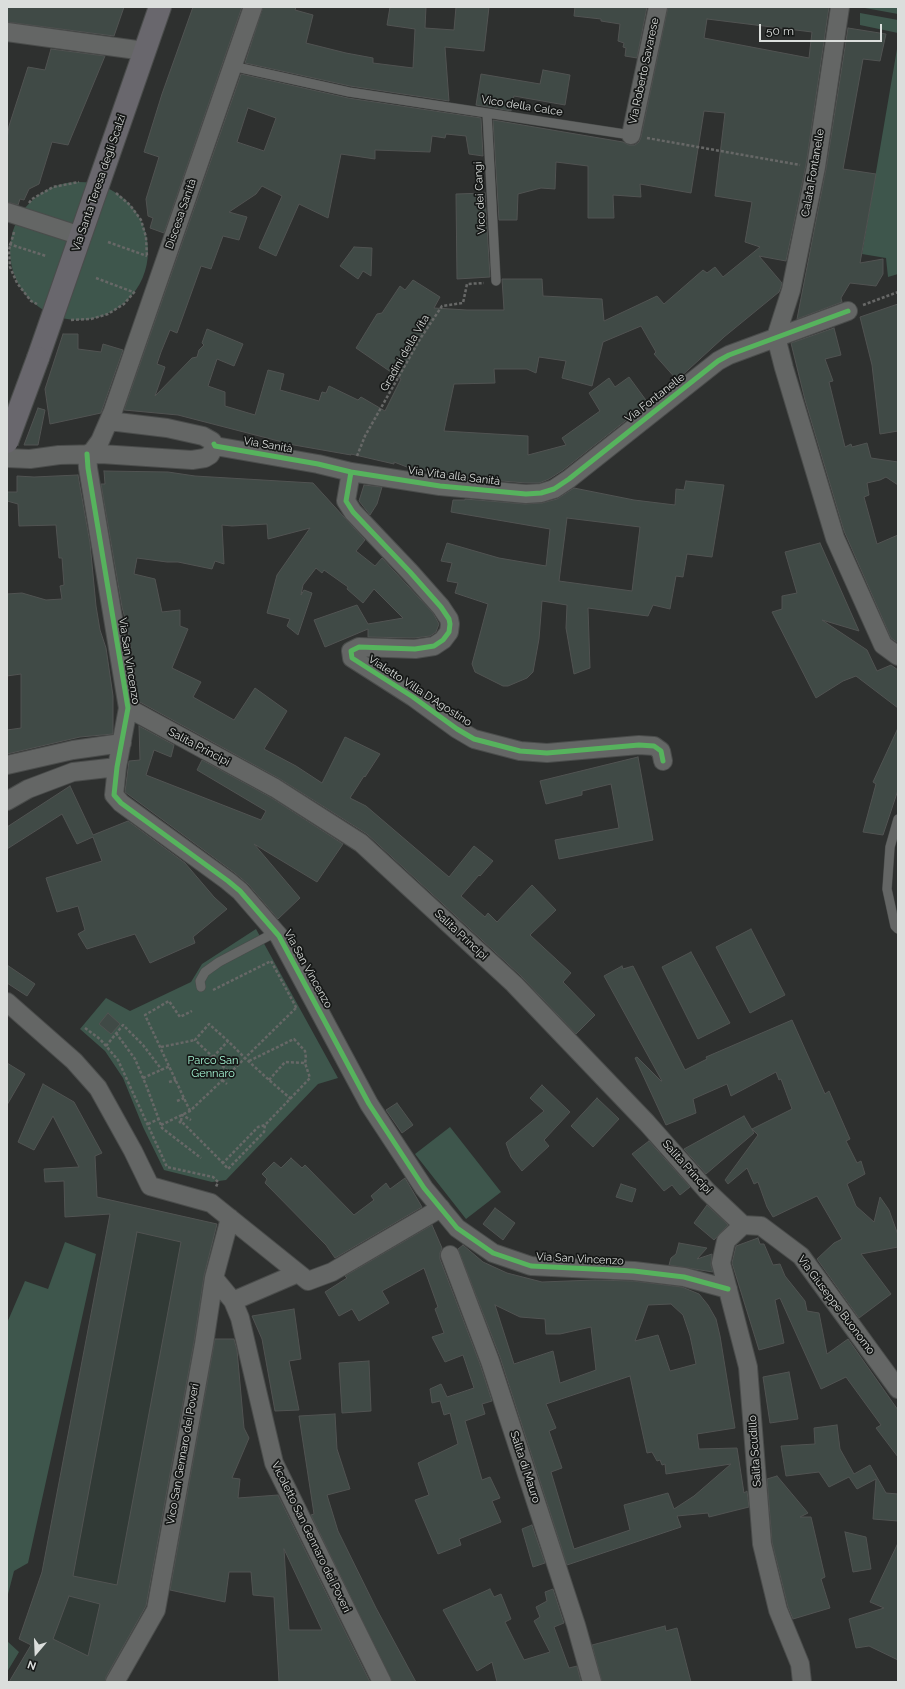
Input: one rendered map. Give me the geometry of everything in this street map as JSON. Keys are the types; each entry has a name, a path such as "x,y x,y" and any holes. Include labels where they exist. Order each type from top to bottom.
{"main road":[{"name":"Via Santa Teresa degli Scalzi","path":"7,442 38,358 160,7"}],"street":[{"name":"Discesa Sanità","path":"109,421 232,66 254,7"},
{"name":"Via Roberto Savarese","path":"631,135 658,7"},
{"name":"Calata Fontanelle","path":"776,337 791,290 816,168 840,7"},
{"path":"7,32 144,51"},
{"path":"7,212 80,236"},
{"name":"Via Fontanelle","path":"554,489 718,361 729,355 848,311"},
{"path":"776,337 835,538 883,645 898,656"},
{"name":"Via Fontanelle","path":"742,351 758,352 768,356 784,368"},
{"path":"7,458 30,459 59,455 111,454 192,460 205,458 213,452 215,446 212,441 203,436 167,428 109,421 102,438 96,447 87,454"},
{"path":"102,438 105,449 111,454"},
{"name":"Via Sanità","path":"215,446 318,464"},
{"name":"Via San Vincenzo","path":"87,454 89,477 128,708 116,767 114,795 121,803 228,880 240,891 276,932 369,1104 424,1188 457,1228 493,1253 531,1266 634,1271 684,1277 728,1289"},
{"name":"Via Vita alla Sanità","path":"318,464 351,472 440,486 519,494 541,493 554,489"},
{"name":"Vialetto Villa D'Agostino","path":"351,472 346,501 353,512 441,607 449,619 450,624 449,632 443,640 434,646 415,649 358,647 351,651 352,658 474,739 520,751 547,753 639,744 654,746 661,751 663,761"},
{"name":"Salita Principi","path":"128,708 275,788 361,844 514,984 647,1123 707,1191 744,1225"},
{"path":"7,765 73,750 122,743"},
{"path":"7,801 28,789 73,772 116,767"},
{"path":"7,1002 74,1061 98,1088 133,1151 150,1186 211,1203 303,1277"},
{"path":"233,1301 303,1277 332,1272 440,1208"},
{"name":"Vico San Gennaro dei Poveri","path":"115,1682 156,1610 204,1344 214,1278 230,1218"},
{"name":"Salita Scudillo","path":"744,1225 726,1241 721,1263 748,1367 762,1544 778,1610 800,1664 802,1682"},
{"name":"Via Giuseppe Buonomo","path":"744,1225 761,1226 801,1256 898,1389"},
{"name":"Salita di Mauro","path":"450,1255 493,1369 576,1625 592,1682"},
{"name":"Vicoletto San Gennaro dei Poveri","path":"214,1278 233,1301 240,1318 274,1463 382,1682"}],"lane":[{"name":"Vico della Calce","path":"232,66 350,92 631,135"},
{"name":"Vico dei Cangi","path":"487,113 496,282"},
{"path":"898,819 890,847 886,889 895,926 898,929"},
{"path":"201,987 200,981 205,972 219,962 276,932"}],"path":[{"path":"631,135 801,165"},
{"path":"108,242 147,256"},
{"path":"10,244 46,256"},
{"path":"96,278 133,292"},
{"path":"848,311 898,292"},
{"path":"201,987 206,990 215,990 271,962 300,1014"},
{"path":"190,1111 146,1015 169,1001 180,1016 192,1011"},
{"path":"161,1125 190,1111 296,1008"},
{"path":"161,1048 194,1040 209,1024 291,1099"},
{"path":"106,1046 123,1025 143,1045 162,1070"},
{"path":"85,1028 100,1039 118,1060 167,1166 214,1177 218,1182 211,1203"},
{"path":"116,1033 135,1059 162,1128 201,1158"},
{"path":"223,1163 258,1127 265,1125 310,1078 305,1063 305,1050 294,1039 249,1061"},
{"path":"194,1040 230,1073"},
{"path":"213,1057 228,1042"},
{"path":"269,1080 285,1062 305,1063"},
{"path":"143,1078 170,1066"},
{"path":"169,1082 176,1080"},
{"path":"222,1080 227,1084"},
{"path":"177,1100 184,1098"},
{"path":"182,1115 180,1122 228,1169 264,1132 265,1125"},
{"path":"182,1115 191,1120"},
{"path":"148,1124 159,1119"}],"shaded area":[{"path":"113,1200 217,1224 147,1605 107,1682 9,1682 31,1645 19,1639 42,1572"}],"green space":[{"path":"898,7 898,14 865,8"},
{"path":"860,13 898,20 898,33 860,25"},
{"path":"898,43 898,274 888,277 886,258 862,254"},
{"path":"79,182 105,187 128,202 143,225 148,251 143,277 128,300 105,315 79,320 53,315 30,300 15,277 10,251 15,225 30,202 53,187"},
{"name":"Parco San Gennaro","path":"256,929 338,1078 318,1084 226,1180 212,1182 164,1170 143,1127 123,1078 105,1051 80,1029 106,998 130,1011 191,982 202,964"},
{"path":"450,1127 501,1192 466,1219 415,1154"},
{"path":"65,1242 96,1254 28,1563 14,1571 7,1598 7,1323 25,1281 48,1289"},
{"path":"7,1641 19,1652 7,1672"}],"building":[{"path":"7,7 124,7 114,36 7,22"},
{"path":"193,7 242,7 164,233 150,228 153,218 148,216 146,199 159,157 144,152 162,94"},
{"path":"263,7 296,7 295,10 313,15 306,43 373,58 373,63 413,68 415,29 387,25 390,7 426,7 425,28 454,30 456,7 489,7 484,51 445,47 449,101 350,86 245,63"},
{"path":"575,7 647,7 637,58 625,56 626,48 623,47 624,43 618,41 620,24 601,21 601,19 574,16"},
{"path":"668,7 829,7 806,165 786,261 759,256 782,283 779,292 724,337 677,380 654,354 656,352 641,326 603,342 592,386 562,378 566,361 539,357 536,373 527,369 494,369 495,383 454,384 444,431 528,436 528,455 566,445 562,438 600,411 589,393 609,378 615,387 629,377 648,403 563,470 549,479 539,483 526,483 467,478 407,467 394,462 394,464 351,454 294,445 178,415 124,410 241,74 348,98 481,118 483,156 469,154 466,136 446,134 445,138 432,136 430,152 375,150 375,159 341,154 328,218 299,204 276,256 259,248 282,196 262,186 256,194 229,212 247,217 239,240 223,236 211,269 201,266 177,333 170,330 161,352 157,364 165,367 155,396 192,358 197,357 199,350 204,345 202,343 207,329 243,344 234,366 217,359 208,386 225,392 225,406 255,415 268,370 284,374 280,390 319,401 322,392 326,393 329,386 358,400 361,397 385,411 401,379 356,348 377,314 382,313 400,286 405,290 413,280 440,297 434,308 504,310 502,279 542,279 543,296 602,299 604,321 657,296 664,304 703,270 707,273 715,267 723,277 760,247 745,242 752,202 715,196 725,113 704,111 691,193 640,184 641,197 613,195 614,218 588,218 588,166 556,162 555,189 541,188 518,194 517,220 499,220 493,120 623,142 629,145 635,145 639,142","holes":["707,19 812,32 809,58 704,38","248,108 276,118 264,151 237,142"]},
{"path":"848,28 886,34 880,61 863,59 843,169 876,174 860,263 883,259 883,274 876,286 850,283 841,298 842,302 797,319 826,169"},
{"path":"51,49 105,56 68,145 52,142 39,184 29,189 24,200 20,199 18,205 7,202 7,139 9,126 28,67 45,70"},
{"path":"543,70 570,75 565,105 514,96 511,111 476,105 481,74 540,84"},
{"path":"485,193 490,277 457,279 456,194"},
{"path":"354,247 372,248 371,276 363,271 358,279 340,266"},
{"path":"898,304 898,431 880,434 872,365 860,317"},
{"path":"834,328 841,355 825,359 833,381 829,382 845,447 851,444 852,447 867,443 871,458 898,462 898,485 886,477 867,483 869,495 864,497 877,544 898,535 898,643 891,638 844,531 805,400 791,343"},
{"path":"63,334 78,334 78,349 101,352 103,344 123,350 101,413 50,424 45,389"},
{"path":"38,408 45,410 38,445 24,445"},
{"path":"104,471 168,472 195,476 313,483 365,540 356,551 375,566 382,558 433,613 439,624 436,632 430,636 414,638 368,637 368,629 325,647 314,620 357,605 368,624 403,618 374,589 363,603 347,589 348,587 324,570 322,573 316,568 303,585 301,595 304,590 312,593 298,635 287,626 290,619 267,613 277,575 310,528 268,539 267,524 232,526 222,525 224,564 215,561 212,569 178,562 137,558 134,574 155,579 162,612 180,610 180,626 188,629 172,668 201,682 193,697 234,720 255,688 287,711 264,749 296,766 322,783 345,737 380,754 350,798 366,806 449,877 474,846 493,861 461,896 485,917 488,913 497,922 532,885 556,910 530,935 571,973 563,982 595,1015 576,1034 521,976 367,834 280,779 138,701 128,630 122,607 101,484 105,484"},
{"path":"78,475 90,543 96,606 100,630 106,648 113,696 113,734 80,737 7,754 7,730 21,728 21,674 7,676 7,594 22,593 46,600 62,599 60,586 64,585 62,558 59,558 56,525 19,526 18,504 7,501 7,492 17,492 17,476 34,477"},
{"path":"686,481 724,485 712,557 687,554 683,577 676,576 670,609 653,605 648,616 588,608 590,668 574,674 566,628 567,605 542,601 539,639 533,672 527,678 508,686 503,686 475,672 472,664 488,604 455,593 458,583 447,581 452,563 441,561 447,543 499,558 546,566 550,529 451,512 453,500 465,499 525,504 542,503 557,499 574,488 634,500 675,505 676,489 684,490","holes":["567,518 640,527 632,591 559,581"]},
{"path":"364,485 382,487 377,504 370,515 359,501"},
{"path":"820,543 859,631 822,620 867,650 877,671 891,665 898,670 898,708 856,676 843,681 816,698 772,612 782,609 782,596 797,593 785,552"},
{"path":"139,726 174,745 171,757 154,750 146,775 261,820 266,811 197,770 202,760 270,797 343,844 317,882 254,844 300,898 278,919 248,884 235,873 125,792 129,761 140,760"},
{"path":"898,728 898,790 883,835 863,832 876,784 873,782"},
{"path":"638,757 653,840 559,859 555,840 619,828 611,784 582,791 582,795 546,804 540,781"},
{"path":"70,786 93,835 128,821 185,863 214,897 227,909 193,937 195,943 150,963 135,934 87,949 78,934 85,930 78,906 57,912 46,878 102,861 93,837 77,844 62,814 7,849 7,827"},
{"path":"751,929 785,995 750,1013 716,947"},
{"path":"691,952 730,1023 698,1039 662,967"},
{"path":"7,965 35,984 27,996 7,983"},
{"path":"622,966 623,969 633,966 685,1070 707,1059 706,1057 792,1020 825,1094 829,1091 850,1139 846,1141 857,1163 861,1161 865,1174 847,1184 856,1206 874,1222 880,1197 889,1210 898,1235 898,1247 861,1254 891,1294 859,1318 817,1259 834,1243 842,1239 817,1196 773,1217 767,1207 758,1182 754,1184 747,1168 728,1184 725,1180 758,1135 752,1129 792,1109 781,1079 779,1080 776,1072 731,1096 727,1084 693,1099 696,1113 666,1125 635,1058 637,1057 662,1081 604,976"},
{"path":"108,1013 120,1024 111,1034 99,1024"},
{"path":"7,1063 25,1074 7,1105"},
{"path":"43,1084 74,1102 102,1153 95,1156 97,1197 217,1224 204,1276 194,1342 146,1606 106,1677 105,1682 9,1682 31,1645 19,1639 42,1572 110,1214 65,1217 64,1181 45,1182 44,1169 79,1167 53,1116 34,1150 18,1142","holes":["137,1232 181,1242 117,1585 73,1576","69,1596 100,1604 88,1656 53,1639"]},
{"path":"542,1085 570,1112 544,1140 549,1146 522,1171 511,1157 506,1143 544,1111 530,1098"},
{"path":"597,1098 619,1119 593,1147 571,1126"},
{"path":"397,1103 413,1125 402,1133 386,1110"},
{"path":"744,1116 754,1133 706,1174 684,1149"},
{"path":"649,1141 690,1187 680,1195 672,1185 664,1191 632,1154"},
{"path":"291,1158 302,1168 305,1165 354,1215 374,1200 371,1196 386,1183 390,1189 405,1178 422,1207 335,1258 326,1245 265,1183 267,1179 262,1174 274,1162 281,1168"},
{"path":"621,1184 636,1189 632,1202 616,1197"},
{"path":"707,1205 728,1225 714,1240 694,1223"},
{"path":"495,1208 515,1223 503,1240 483,1224"},
{"path":"432,1225 442,1248 440,1259 480,1364 492,1401 482,1404 485,1414 465,1421 482,1480 490,1477 500,1498 492,1501 501,1522 459,1539 461,1545 438,1554 415,1500 429,1495 418,1463 458,1444 450,1413 444,1415 440,1401 432,1403 430,1389 441,1384 447,1397 474,1388 463,1355 445,1362 432,1337 444,1333 435,1309 438,1307 424,1268 382,1291 389,1303 359,1321 352,1309 339,1316 325,1292 347,1278 345,1276"},
{"path":"758,1238 760,1244 764,1244 773,1265 780,1264 785,1276 805,1301 807,1311 819,1313 827,1354 848,1339 898,1410 898,1457 876,1428 881,1425 846,1377 821,1389 780,1298 775,1300 784,1343 759,1350 732,1263 736,1246"},
{"path":"679,1243 707,1248 697,1259 712,1254 711,1265 713,1272 669,1265 671,1258 676,1254"},
{"path":"463,1245 483,1262 507,1273 542,1282 594,1280 633,1281 682,1287 699,1294 708,1305 716,1319 735,1428 697,1434 699,1449 737,1448 744,1493 747,1491 749,1507 709,1517 708,1513 677,1516 681,1527 567,1565 500,1357 458,1249","holes":["671,1304 683,1315 690,1336 696,1364 670,1371 658,1335 635,1341 648,1305","495,1305 520,1317 545,1319 546,1334 560,1334 591,1327 596,1370 560,1383 553,1351 514,1364","630,1376 647,1453 652,1452 657,1461 660,1460 662,1465 665,1464 666,1474 731,1464 694,1496 674,1509 668,1493 624,1505 630,1530 574,1549 551,1472 562,1468 549,1431 556,1428 546,1404"]},
{"path":"294,1309 301,1359 289,1361 299,1410 275,1411 262,1339 252,1316"},
{"path":"215,1339 234,1339 237,1350 244,1428 249,1438 232,1478 240,1479 238,1498 278,1495 370,1682 279,1682 274,1597 253,1595 251,1572 229,1572 225,1602 170,1590","holes":["284,1549 322,1630 289,1630"]},
{"path":"369,1361 371,1411 342,1413 339,1363"},
{"path":"789,1372 798,1419 770,1423 763,1377"},
{"path":"335,1414 337,1449 350,1489 327,1495 338,1531 376,1608 416,1682 392,1682 311,1515 314,1514 299,1416"},
{"path":"837,1425 840,1449 854,1474 870,1465 886,1493 898,1494 898,1521 873,1519 876,1479 857,1489 849,1477 829,1487 819,1472 786,1476 781,1446 815,1444 814,1428"},
{"path":"777,1476 808,1513 800,1517 811,1517 825,1577 821,1579 830,1608 793,1619 788,1607 772,1542 767,1479"},
{"path":"532,1525 545,1563 533,1567 522,1529"},
{"path":"845,1532 866,1537 871,1569 853,1572"},
{"path":"898,1543 898,1660 869,1646 856,1648 849,1619 884,1608 870,1602"},
{"path":"490,1589 494,1597 501,1594 511,1619 505,1622 524,1660 550,1652 534,1621 540,1617 536,1607 547,1601 545,1592 553,1589 564,1623 554,1627 569,1668 577,1666 581,1682 497,1682 492,1662 477,1671 443,1610"},
{"path":"665,1626 666,1631 677,1628 691,1682 602,1682 592,1645"}],"cycle path":[{"path":"214,444 215,446 318,464 351,472 440,486 526,494 541,493 554,489 569,479 718,361 729,355 848,311"},
{"path":"87,454 88,468 128,708 117,767 114,795 121,803 240,891 279,936 369,1104 424,1188 457,1228 493,1253 531,1266 634,1271 684,1277 728,1289"},
{"path":"351,472 346,501 353,512 441,607 449,619 450,624 449,632 443,640 434,646 415,649 359,647 351,651 352,658 413,697 457,729 474,739 520,751 547,753 639,745 654,746 661,751 663,761"}]}
